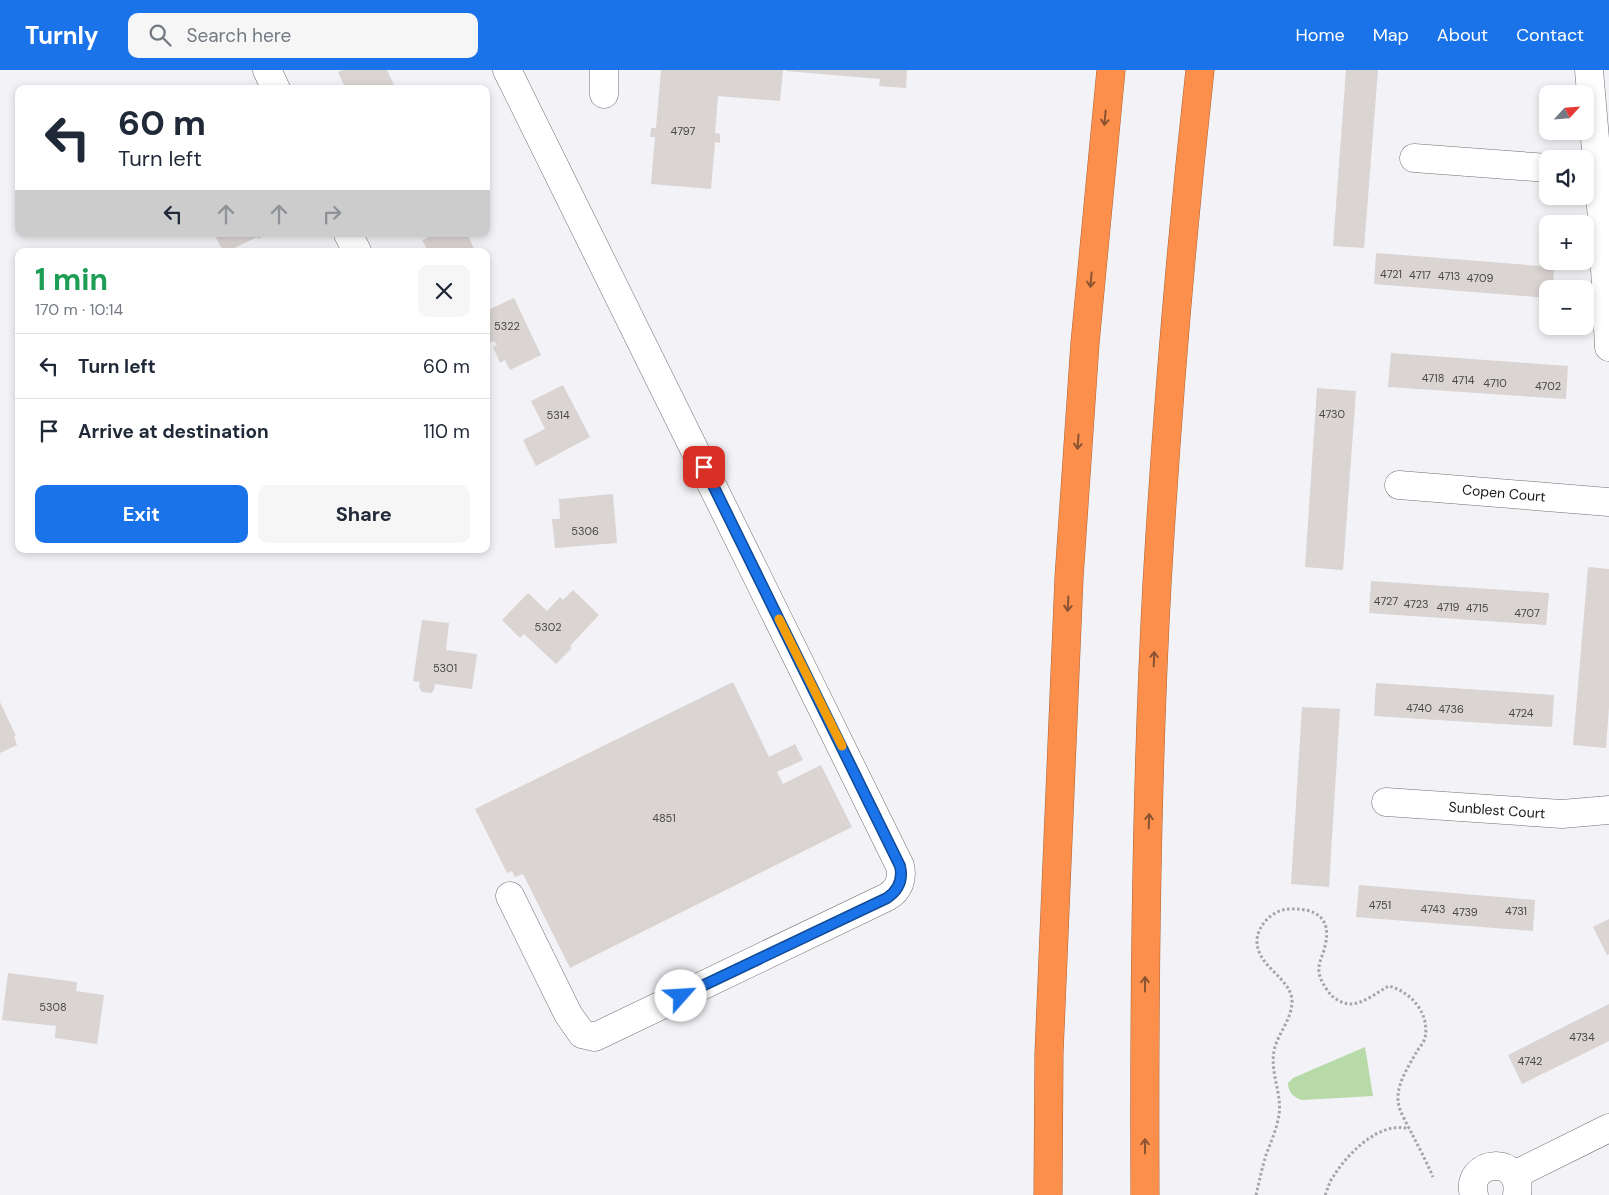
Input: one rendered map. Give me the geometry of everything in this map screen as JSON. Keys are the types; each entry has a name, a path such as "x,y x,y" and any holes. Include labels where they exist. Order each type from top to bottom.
{"highway":[{"path":"1048,1195 1049,1053 1069,578 1085,343 1111,70"},
{"path":"1145,1195 1146,903 1157,585 1173,353 1200,70"}],"street":[{"path":"267,70 274,85"},
{"path":"508,70 900,866 902,878 898,888 887,898 596,1037 582,1034 568,1014 510,896"},
{"path":"1589,70 1591,150"},
{"path":"1414,158 1539,167"},
{"path":"1594,186 1603,230 1609,347"},
{"name":"Copen Court","path":"1398,484 1609,502"},
{"name":"Sunblest Court","path":"1386,802 1556,814 1609,810"},
{"path":"1474,1195 1473,1183 1476,1176 1488,1166 1496,1165 1503,1167 1516,1185 1609,1128"}],"path":[{"path":"1256,1195 1279,1116 1280,1106 1272,1066 1277,1039 1285,1025 1292,1000 1289,991 1282,981 1264,961 1258,950 1257,940 1260,929 1267,919 1276,912 1285,909 1308,909 1316,912 1326,924 1328,934 1319,967 1322,982 1332,997 1350,1004 1359,1002 1389,986 1409,996 1418,1006 1424,1020 1424,1038 1405,1071 1398,1101 1433,1177"},
{"path":"1325,1195 1332,1178 1355,1148 1388,1129 1400,1126 1410,1129"}],"green space":[{"path":"1365,1047 1373,1096 1302,1100 1296,1098 1290,1092 1288,1083 1293,1078"}],"building":[{"path":"343,70 387,70 394,85 344,85 338,72"},
{"path":"661,70 783,70 780,101 718,96 715,133 720,134 720,143 715,142 711,189 651,184 655,137 650,137 651,128 656,128"},
{"path":"786,70 907,70 906,88 879,86 880,79"},
{"path":"1346,70 1378,70 1364,248 1333,246"},
{"path":"216,237 257,237 234,248 221,248"},
{"path":"429,237 468,237 474,248 426,248 422,240"},
{"path":"1376,253 1539,266 1539,270 1554,270 1553,280 1539,280 1539,297 1374,284"},
{"path":"514,298 541,355 510,370 505,360 500,363 493,347 497,345 494,341 490,343 490,309"},
{"path":"1391,353 1568,366 1566,399 1388,387"},
{"path":"563,385 590,437 536,466 523,440 545,429 531,401"},
{"path":"1317,388 1356,391 1343,570 1305,567"},
{"path":"613,494 617,543 555,548 552,519 560,519 559,499"},
{"path":"1588,567 1609,569 1609,707 1606,748 1573,745"},
{"path":"1371,581 1549,593 1546,625 1369,613"},
{"path":"573,590 599,615 556,664 524,634 520,638 502,620 528,593 547,611 560,597 563,600"},
{"path":"422,620 449,623 446,650 477,654 472,689 435,684 434,690 431,693 422,692 419,687 420,682 413,681"},
{"path":"733,682 769,757 795,744 803,760 777,772 783,784 821,765 852,827 570,968 523,874 515,877 512,871 507,873 475,809"},
{"path":"1376,683 1554,695 1552,727 1374,716"},
{"path":"0,702 16,736 14,737 17,745 0,753"},
{"path":"1302,707 1340,709 1329,887 1291,884"},
{"path":"1359,885 1535,900 1533,931 1356,917"},
{"path":"1609,919 1609,954 1607,955 1593,927"},
{"path":"8,973 77,982 76,991 104,995 97,1044 55,1038 56,1026 2,1020"},
{"path":"1609,1004 1609,1041 1522,1084 1508,1055"}],"slow traffic":[{"path":"779,619 842,746"}],"route":[{"path":"681,996 887,898 898,888 902,878 900,866 704,467"}]}
